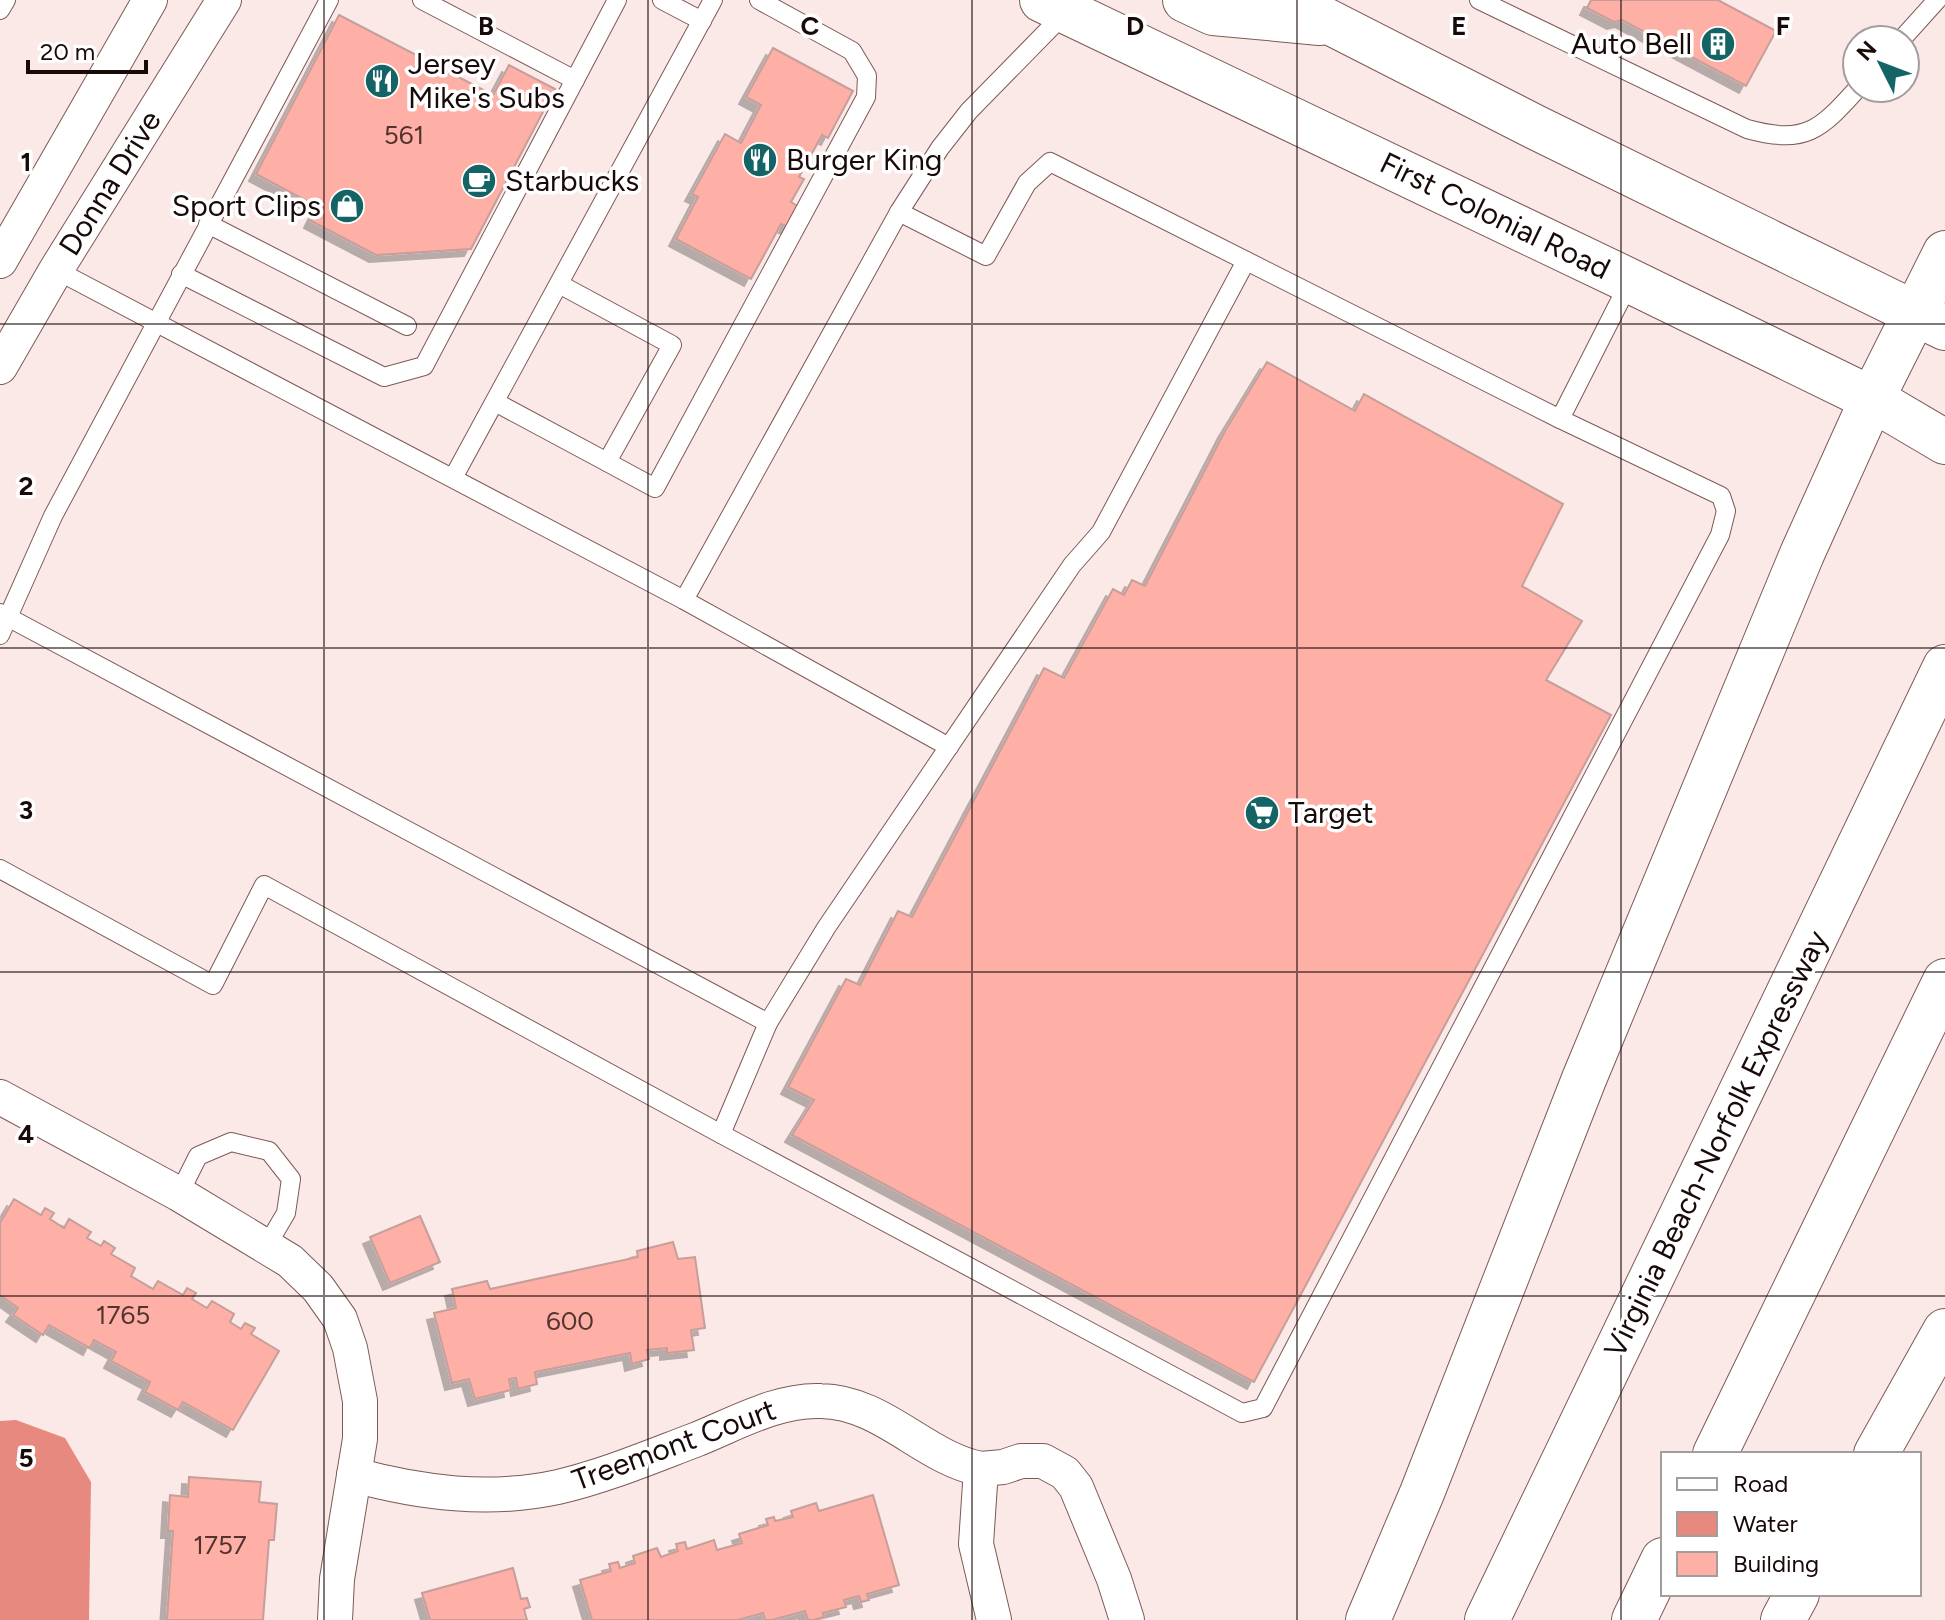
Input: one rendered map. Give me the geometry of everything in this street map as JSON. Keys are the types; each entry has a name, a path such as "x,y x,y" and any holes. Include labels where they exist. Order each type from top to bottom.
{"main road":[{"path":"1185,0 1213,13 1338,25"},
{"path":"1286,0 1535,127 1929,320"},
{"name":"First Colonial Road","path":"1063,4 1872,399 1945,442"},
{"path":"1368,1620 1422,1493 1596,1050 1802,554 1872,399 1929,320 1945,253"},
{"name":"Virginia Beach-Norfolk Expressway","path":"1487,1620 1945,667"},
{"path":"1716,1452 1945,981"},
{"path":"1877,1452 1945,1331"},
{"path":"1634,1620 1661,1564"},
{"path":"1783,1620 1796,1596"}],"street":[{"name":"Donna Drive","path":"0,261 150,0"},
{"name":"Donna Drive","path":"0,367 56,270 224,0"},
{"path":"0,1097 179,1194 290,1261 318,1288 340,1319 350,1348 360,1401 360,1439 337,1579 335,1620"},
{"name":"Treemont Court","path":"354,1475 401,1487 449,1494 496,1494 556,1487 626,1467 787,1404 822,1400 855,1406 964,1466 981,1469"},
{"path":"994,1620 976,1544 981,1469 1021,1461 1043,1461 1065,1473 1076,1487 1114,1579 1127,1620"}],"lane":[{"path":"0,10 6,0"},
{"path":"0,635 4,615 53,516 329,0"},
{"path":"422,0 575,80"},
{"path":"181,274 384,377 424,366 617,0"},
{"path":"662,0 702,21"},
{"path":"453,478 713,0"},
{"path":"495,402 655,488 866,97 867,76 852,51 759,0"},
{"path":"1479,0 1747,129 1774,136 1802,134 1827,122 1843,104"},
{"path":"1915,24 1937,0"},
{"path":"684,600 899,212 940,148 969,111 1063,4"},
{"path":"0,869 213,985 264,885 1242,1413 1263,1408 1720,535 1726,511 1721,496 1560,419 1050,162 1027,183 986,256 899,212"},
{"path":"208,224 407,326"},
{"path":"721,1134 768,1023 826,928 1072,565 1101,532 1246,261"},
{"path":"56,270 684,600 949,747"},
{"path":"1560,419 1630,281"},
{"path":"559,284 672,345 607,462"},
{"path":"4,615 768,1023"},
{"path":"179,1194 198,1156 231,1142 269,1151 291,1179 286,1213 266,1247"}],"water":[{"path":"16,1420 65,1438 91,1482 89,1620 0,1620 0,1421"}],"building":[{"name":"Auto Bell","path":"1591,0 1718,0 1776,31 1746,86 1622,20 1614,22 1587,8"},
{"path":"339,15 493,95 509,65 555,89 471,249 376,255 311,221 318,207 256,174"},
{"name":"Burger King","path":"773,48 853,91 828,138 822,135 799,177 804,179 791,202 799,207 788,227 781,224 751,279 676,239 698,197 692,194 725,134 741,143 761,105 746,97"},
{"name":"Target","path":"1267,362 1355,411 1364,394 1563,504 1522,586 1582,621 1546,680 1611,715 1254,1382 792,1135 814,1100 788,1087 846,979 860,985 898,911 912,917 1044,668 1064,678 1113,589 1124,595 1132,580 1145,586 1225,431"},
{"path":"14,1199 41,1215 45,1208 54,1213 50,1219 64,1228 69,1219 91,1232 87,1238 101,1246 104,1241 115,1248 111,1254 135,1268 131,1276 153,1289 158,1281 183,1295 187,1288 196,1293 192,1299 207,1308 212,1301 234,1314 230,1322 241,1329 245,1323 255,1328 251,1334 279,1351 233,1430 183,1402 178,1410 145,1392 150,1382 111,1361 116,1352 94,1340 90,1348 49,1325 43,1335 13,1315 18,1308 0,1295 0,1223"},
{"path":"420,1216 440,1262 390,1283 370,1237"},
{"path":"673,1242 678,1259 695,1257 705,1328 691,1330 694,1350 667,1353 667,1348 647,1350 649,1359 632,1364 630,1353 535,1372 537,1384 518,1389 516,1378 509,1379 511,1390 475,1399 469,1379 452,1383 434,1313 456,1308 452,1289 487,1281 490,1289 638,1257 637,1251"},
{"path":"189,1477 261,1482 259,1502 277,1504 274,1540 269,1540 263,1620 167,1620 173,1531 168,1531 170,1495 188,1497"},
{"path":"873,1495 899,1585 867,1594 869,1600 861,1602 859,1596 844,1600 846,1607 823,1613 824,1617 814,1620 808,1620 805,1611 772,1620 765,1620 763,1613 738,1620 592,1620 580,1580 611,1571 609,1564 618,1562 620,1568 635,1563 633,1556 657,1548 661,1557 678,1551 676,1544 685,1542 687,1549 714,1540 717,1550 742,1543 739,1534 768,1525 766,1519 774,1517 775,1521 793,1517 791,1511 816,1503 819,1511"},
{"path":"513,1568 521,1599 527,1598 530,1607 524,1609 527,1620 430,1620 422,1593"}],"place":[{"name":"Auto Bell","path":"1718,44"},
{"name":"Jersey Mike's Subs","path":"382,81"},
{"name":"Burger King","path":"760,160"},
{"name":"Starbucks","path":"479,181"},
{"name":"Sport Clips","path":"347,206"},
{"name":"Target","path":"1262,813"}]}
